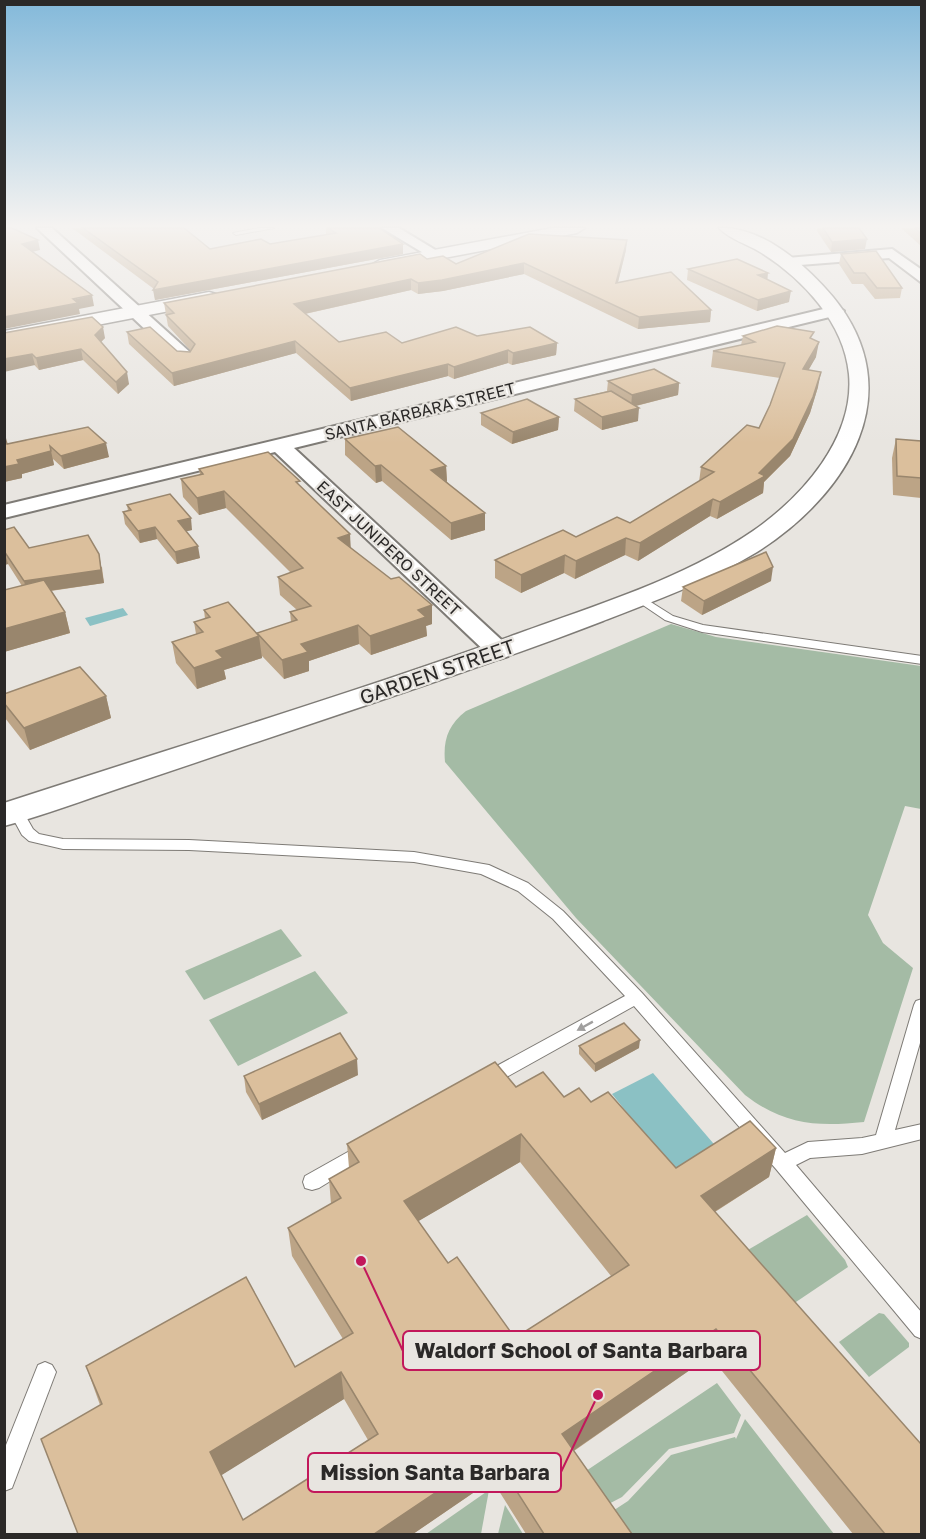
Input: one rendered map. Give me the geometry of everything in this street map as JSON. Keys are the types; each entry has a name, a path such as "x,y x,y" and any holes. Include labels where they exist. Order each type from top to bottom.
{"street":[{"path":"121,300 186,358"},
{"path":"4,337 197,300"},
{"name":"GARDEN STREET","path":"10,813 499,651 638,597 720,561 762,536 808,498 834,463 861,404 862,392 856,356 836,310 827,300"},
{"name":"SANTA BARBARA STREET","path":"4,512 836,310"},
{"name":"EAST JUNIPERO STREET","path":"279,446 499,651"}],"lane":[{"path":"638,597 669,618 702,628 921,660"},
{"path":"10,813 34,838 63,844 189,845 375,854 439,860 484,869 514,882 542,900 636,998 783,1162 921,1329"},
{"path":"469,1090 636,998"},
{"path":"883,1141 921,1005"},
{"path":"783,1162 808,1150 842,1149 921,1131"},
{"path":"312,1182 380,1142"},
{"path":"4,1480 45,1372"}],"green space":[{"path":"671,624 716,637 921,666 921,809 905,806 868,915 883,943 913,968 864,1122 816,1124 802,1122 773,1113 745,1095 576,918 445,762 448,734 451,727 466,711"},
{"path":"281,929 302,956 204,1000 185,971"},
{"path":"315,971 348,1013 238,1066 209,1020"},
{"path":"807,1215 845,1260 848,1267 793,1304 746,1251"},
{"path":"879,1313 884,1314 909,1343 909,1347 869,1377 839,1342"},
{"path":"717,1383 741,1415 734,1433 669,1449 622,1497 599,1509 577,1477"},
{"path":"745,1419 834,1534 617,1534 605,1516 628,1501 671,1455 735,1437 736,1439"},
{"path":"489,1490 481,1534 426,1534"},
{"path":"505,1505 523,1534 498,1534"}],"water":[{"path":"123,608 128,615 90,626 85,618"},
{"path":"653,1073 725,1157 682,1181 612,1094"}],"building":[{"path":"4,300 74,300 78,303 4,317"},
{"path":"181,300 314,300 294,304 339,342 386,332 402,343 456,327 477,336 530,327 557,343 513,353 508,350 454,367 448,364 350,388 295,341 172,373 127,332 150,327 177,351 190,352 195,344 166,315 174,313 164,303"},
{"path":"602,300 700,300 711,310 639,317"},
{"path":"92,317 103,327 95,335 127,372 116,382 81,349 36,358 32,354 4,359 4,333"},
{"path":"777,326 814,332 810,338 819,342 803,369 821,372 813,397 793,439 759,473 765,476 720,502 713,499 640,543 626,538 576,561 565,555 521,575 495,560 563,530 576,537 617,517 630,523 714,472 701,467 747,425 759,428 785,363 713,351 755,342 743,336"},
{"path":"654,369 679,383 632,395 608,381"},
{"path":"611,391 639,408 602,417 575,399"},
{"path":"527,399 559,417 513,432 481,413"},
{"path":"88,427 106,443 61,456 50,446 51,451 17,460 19,464 4,467 4,434 7,444"},
{"path":"398,427 446,466 431,470 485,513 451,523 381,465 375,466 345,439"},
{"path":"896,439 921,441 921,478 897,476"},
{"path":"268,452 300,481 296,482 350,534 338,538 391,579 399,577 432,605 418,610 426,617 370,636 358,625 301,644 308,652 282,660 257,633 297,620 290,612 311,606 278,577 303,568 224,491 197,498 181,479 203,474 199,469"},
{"path":"170,494 191,518 178,521 198,546 175,552 155,527 138,531 123,512 131,510 127,505"},
{"path":"14,527 29,548 88,535 99,554 101,570 24,581 4,551 4,530"},
{"path":"766,552 773,567 704,601 683,587"},
{"path":"44,580 65,612 4,629 4,590"},
{"path":"228,602 259,636 216,651 223,658 194,668 172,642 203,632 194,622 210,617 204,610"},
{"path":"80,667 106,696 24,728 4,703 4,694"},
{"path":"624,1023 640,1040 595,1064 579,1046"},
{"path":"340,1033 357,1059 259,1104 244,1076"},
{"path":"495,1062 516,1087 543,1072 564,1097 579,1088 591,1102 608,1092 676,1168 750,1121 776,1148 701,1196 921,1444 921,1534 885,1534 716,1329 562,1434 632,1534 544,1534 493,1454 374,1534 78,1534 41,1439 102,1404 86,1366 246,1277 295,1367 353,1333 288,1228 341,1198 329,1179 359,1162 347,1144","holes":["521,1134 629,1265 515,1338 457,1257 448,1263 404,1201","341,1372 378,1434 243,1520 210,1452"]}],"place":[{"name":"Waldorf School of Santa Barbara","path":"361,1261"},
{"name":"Mission Santa Barbara","path":"598,1395"}]}
